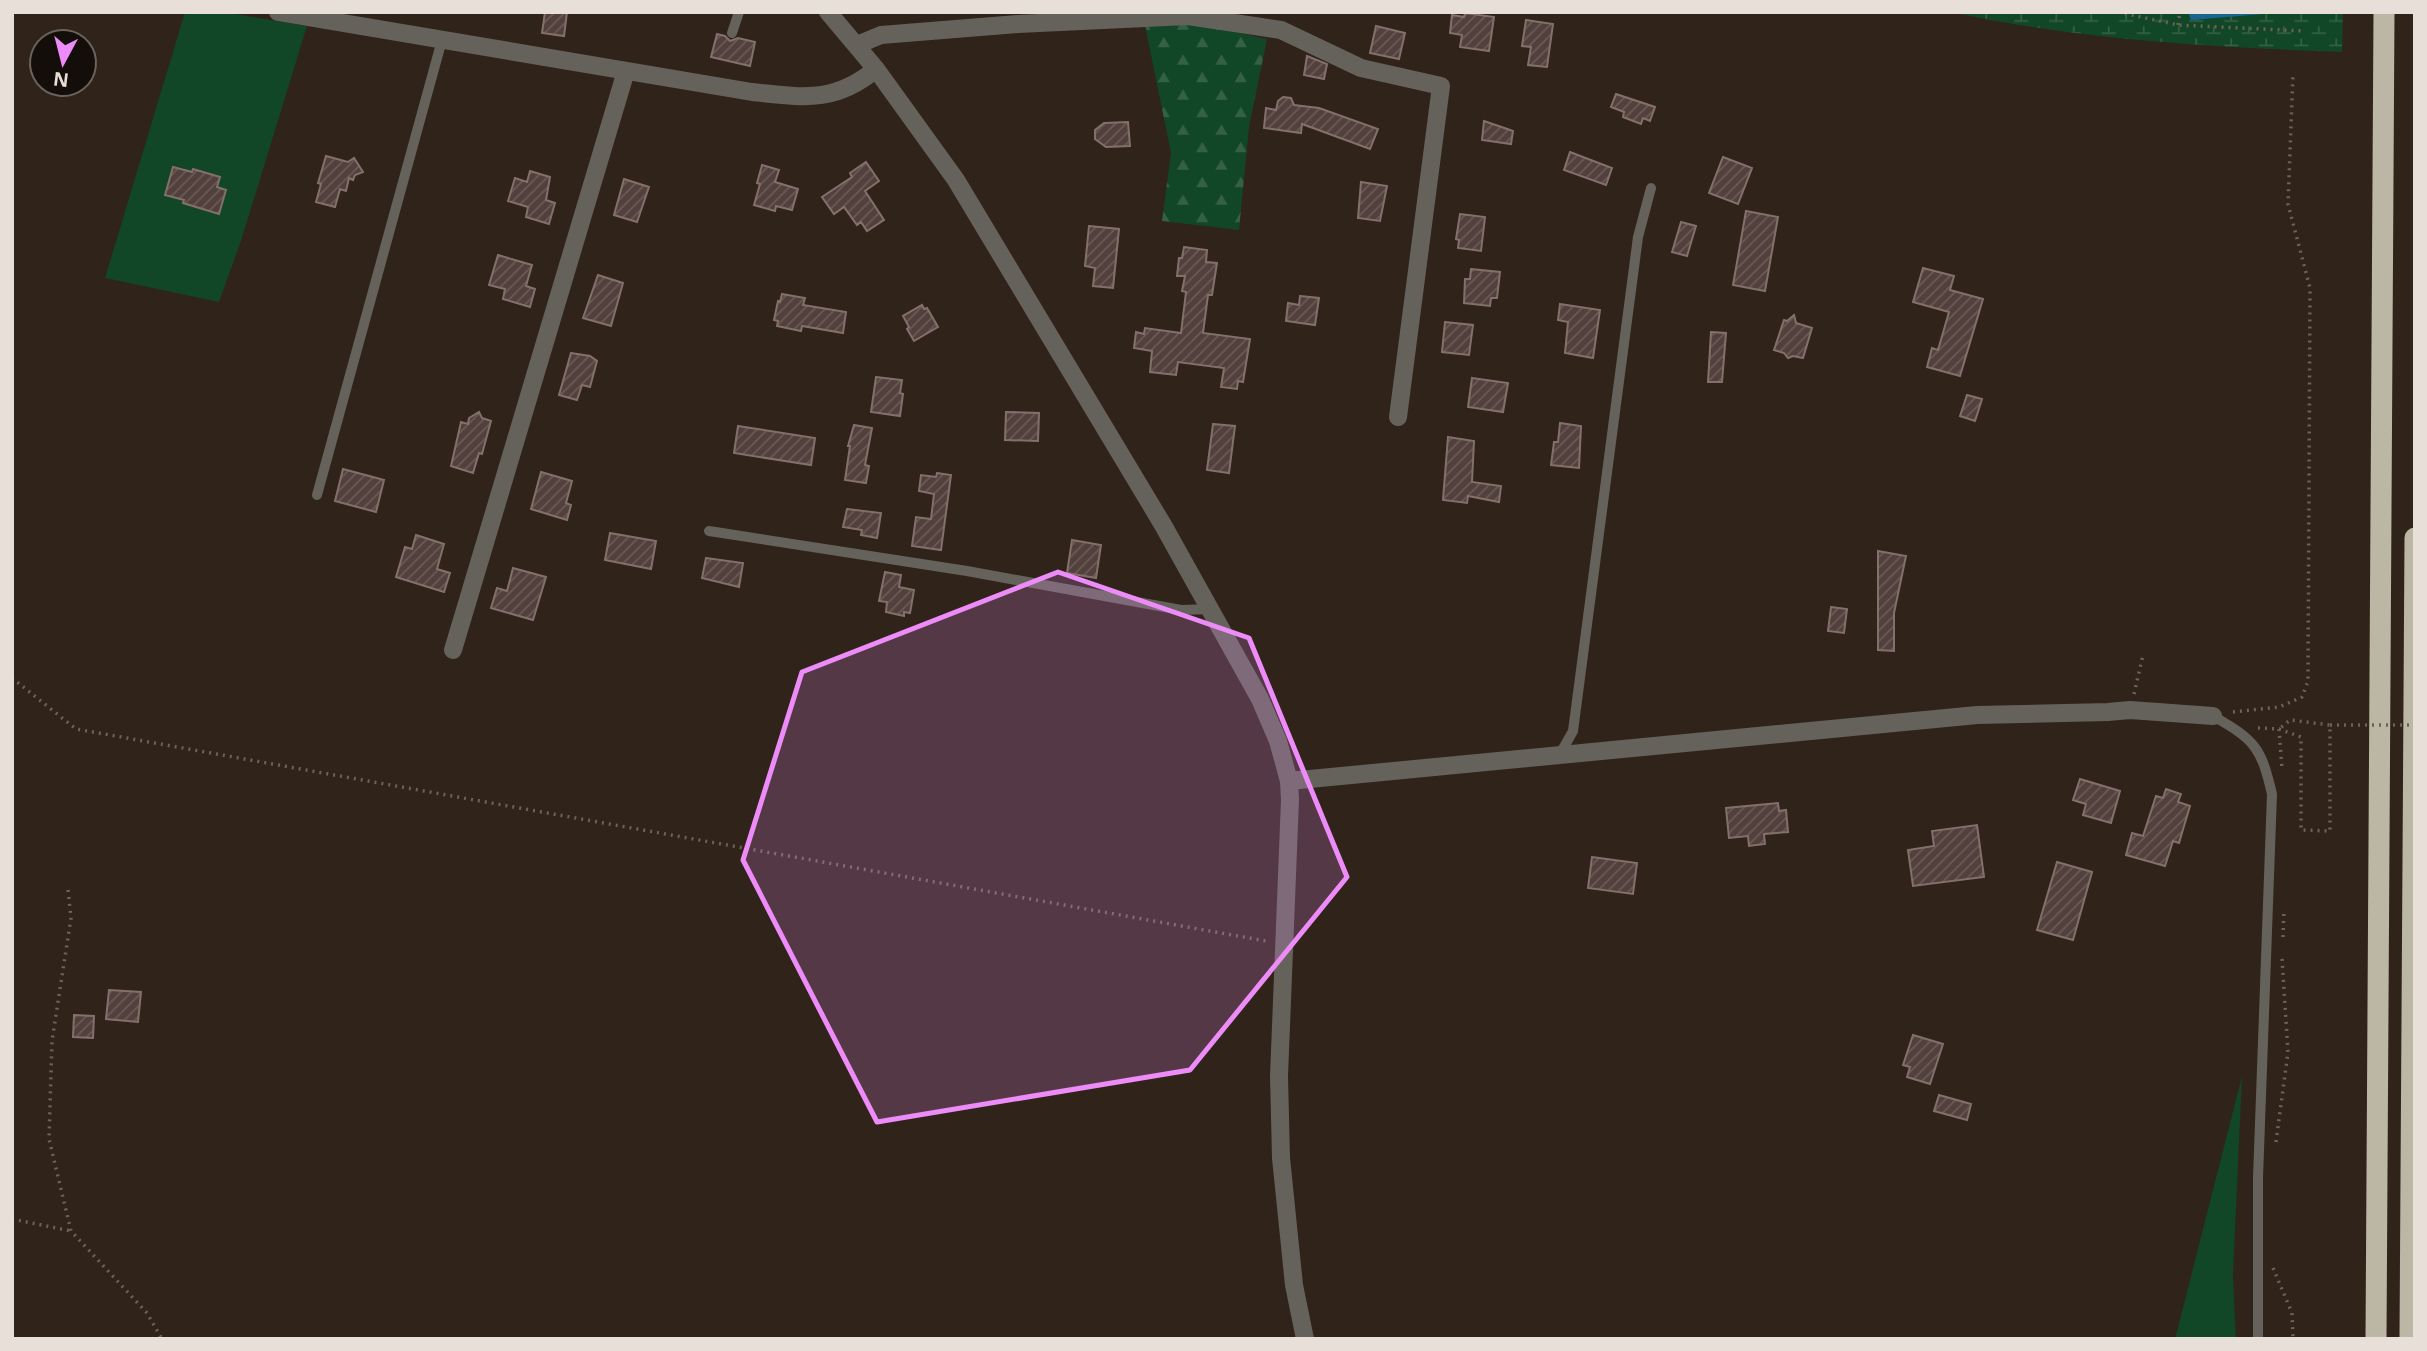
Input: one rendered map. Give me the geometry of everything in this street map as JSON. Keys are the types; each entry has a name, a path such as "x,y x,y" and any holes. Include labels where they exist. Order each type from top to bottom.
{"highway":[{"path":"2376,1339 2384,12"},
{"path":"2410,1339 2415,538"}],"street":[{"path":"278,12 752,92 808,98 845,89 876,69"},
{"path":"828,12 876,69 956,180 1157,514 1260,699 1278,741 1289,781 1286,944 1279,1076 1281,1158 1294,1285 1305,1339"},
{"path":"856,45 881,35 1018,24 1188,16 1281,30 1361,68 1441,86 1398,417"},
{"path":"453,650 626,71"},
{"path":"1289,781 1977,715 2130,710 2213,716"}],"lane":[{"path":"732,33 739,12"},
{"path":"317,495 442,40"},
{"path":"1560,754 1573,731 1638,236 1651,188"},
{"path":"709,531 967,571 1181,610 1211,609"},
{"path":"2213,716 2245,734 2255,746 2266,768 2272,794 2258,1178 2258,1339"}],"path":[{"path":"2118,12 2178,25 2304,31"},
{"path":"2178,25 2180,12"},
{"path":"2213,716 2279,707 2302,697 2308,681 2310,288 2288,204 2293,74"},
{"path":"2130,710 2143,655"},
{"path":"12,678 76,729 1286,944"},
{"path":"2279,729 2290,720 2330,725 2415,725"},
{"path":"2279,729 2301,737 2301,830 2330,831 2330,725"},
{"path":"2279,729 2282,770"},
{"path":"68,890 71,918 52,1041 49,1139 71,1231 147,1312 162,1339"},
{"path":"2283,943 2285,903"},
{"path":"2275,1151 2288,1052 2282,957"},
{"path":"12,1219 71,1231"},
{"path":"2272,1262 2292,1313 2293,1339"}],"highlighted area":[{"path":"1058,572 1249,638 1347,877 1190,1070 877,1122 743,860 802,672"}],"green space":[{"path":"185,12 223,12 307,26 241,241 219,302 105,278"},
{"path":"1951,12 2343,12 2342,52 2194,45 2096,36"},
{"path":"1194,23 1267,39 1249,127 1239,230 1162,221 1171,153 1145,25"},
{"path":"2242,1076 2233,1276 2236,1339 2175,1339"}],"water":[{"path":"2188,12 2288,12 2191,20"}],"building":[{"path":"545,12 567,12 564,36 542,33"},
{"path":"1465,13 1494,17 1489,51 1460,47 1462,35 1450,33 1452,15 1464,17"},
{"path":"1526,20 1553,24 1547,67 1528,65 1531,47 1522,46"},
{"path":"1376,26 1405,33 1399,59 1370,53"},
{"path":"717,34 730,41 738,38 755,42 750,66 711,57"},
{"path":"1307,56 1327,64 1324,79 1304,75"},
{"path":"1616,94 1655,107 1650,121 1643,118 1641,124 1623,117 1624,112 1611,107"},
{"path":"1283,97 1291,98 1294,105 1319,108 1378,129 1370,149 1302,124 1301,133 1264,128 1266,108 1276,110 1278,101"},
{"path":"1484,121 1513,131 1511,144 1482,140"},
{"path":"1128,122 1130,146 1106,147 1095,139 1095,130 1104,123"},
{"path":"1570,152 1612,168 1606,185 1564,170"},
{"path":"326,156 348,162 354,158 363,172 355,175 353,180 349,178 346,191 340,189 335,207 316,202"},
{"path":"1723,157 1752,168 1738,204 1709,193"},
{"path":"866,162 879,181 865,191 884,220 867,231 861,222 857,225 844,207 834,214 822,197 852,177 850,173"},
{"path":"762,165 779,170 775,182 798,189 792,210 776,206 775,211 754,205"},
{"path":"173,167 192,172 193,169 220,177 217,187 226,190 219,214 165,195"},
{"path":"530,171 550,177 546,200 555,203 549,224 526,217 528,207 508,201 515,178 527,182"},
{"path":"624,179 649,187 637,222 614,215"},
{"path":"1361,182 1387,186 1380,221 1358,218"},
{"path":"1746,211 1778,217 1765,291 1733,285"},
{"path":"1460,214 1485,217 1481,251 1458,248 1459,240 1456,239"},
{"path":"1681,222 1696,226 1687,256 1672,252"},
{"path":"1089,226 1119,229 1113,288 1093,286 1095,268 1085,266"},
{"path":"1184,247 1207,250 1206,262 1217,263 1212,295 1208,295 1203,333 1250,339 1243,382 1238,381 1237,389 1221,387 1224,368 1178,362 1176,375 1150,372 1152,351 1134,348 1136,332 1144,334 1145,328 1181,333 1186,292 1182,291 1185,276 1177,276 1179,258 1182,258"},
{"path":"498,255 532,265 526,286 535,289 530,307 503,299 505,289 489,285"},
{"path":"1923,268 1954,276 1950,290 1983,299 1960,376 1927,367 1932,348 1938,350 1949,312 1913,302"},
{"path":"1471,269 1500,272 1497,298 1491,298 1490,306 1464,303 1465,279 1470,279"},
{"path":"598,275 623,283 611,326 583,318"},
{"path":"782,294 805,298 803,305 846,312 843,333 802,326 801,331 777,326 778,321 774,320"},
{"path":"1300,296 1319,298 1315,325 1286,321 1288,303 1299,305"},
{"path":"1560,304 1600,310 1593,358 1565,353 1568,322 1558,320"},
{"path":"922,305 924,309 927,308 938,327 914,341 903,316"},
{"path":"1794,315 1796,323 1812,328 1803,358 1788,358 1784,353 1774,350 1784,320 1787,321"},
{"path":"1445,322 1473,325 1469,355 1442,352"},
{"path":"1711,332 1726,333 1722,382 1708,382"},
{"path":"571,353 590,356 597,361 590,387 582,385 577,400 559,395"},
{"path":"876,377 902,380 900,416 871,412"},
{"path":"1472,378 1508,383 1503,412 1468,407"},
{"path":"1967,395 1982,399 1975,421 1960,416"},
{"path":"479,412 482,418 491,421 482,454 479,453 473,473 451,466 461,422 468,424 469,418"},
{"path":"1006,412 1039,413 1038,441 1005,440"},
{"path":"1560,423 1581,426 1579,468 1551,465"},
{"path":"1213,424 1235,426 1229,473 1207,470"},
{"path":"854,425 872,428 865,465 869,466 866,483 845,480 848,446"},
{"path":"738,426 815,438 811,465 734,453"},
{"path":"1448,437 1474,441 1472,482 1501,486 1499,502 1468,496 1467,503 1443,500"},
{"path":"343,469 384,480 376,512 335,501"},
{"path":"541,472 572,481 566,503 571,505 567,520 531,509"},
{"path":"937,473 951,475 941,550 912,546 916,517 931,519 934,494 919,491 921,475 936,477"},
{"path":"847,509 881,513 877,538 861,535 862,530 843,527"},
{"path":"610,533 656,541 651,569 605,560"},
{"path":"416,535 444,544 437,569 450,573 444,592 396,577 405,547 412,549"},
{"path":"1072,540 1101,545 1096,578 1067,573"},
{"path":"1878,551 1906,556 1894,613 1894,651 1878,650"},
{"path":"706,558 743,563 739,587 702,578"},
{"path":"513,568 546,577 533,620 491,608 497,588 507,591"},
{"path":"885,572 901,575 899,587 914,590 910,613 904,612 904,616 886,612 887,602 879,601"},
{"path":"1831,607 1847,609 1844,633 1828,631"},
{"path":"2080,779 2120,791 2111,823 2083,815 2086,804 2073,800"},
{"path":"2166,789 2181,794 2178,802 2190,806 2179,843 2173,841 2165,866 2126,855 2132,833 2143,836 2156,796 2163,798"},
{"path":"1778,803 1779,811 1786,810 1788,832 1764,834 1765,844 1749,846 1748,836 1729,838 1726,808"},
{"path":"1977,825 1984,877 1913,886 1908,850 1934,846 1932,831"},
{"path":"1592,857 1637,863 1633,894 1588,888"},
{"path":"2057,862 2092,872 2073,940 2037,930"},
{"path":"109,990 141,992 138,1022 106,1019"},
{"path":"74,1015 94,1016 93,1038 73,1037"},
{"path":"1913,1035 1943,1044 1930,1084 1907,1077 1910,1067 1903,1065"},
{"path":"1939,1095 1971,1104 1967,1120 1934,1111"}]}
